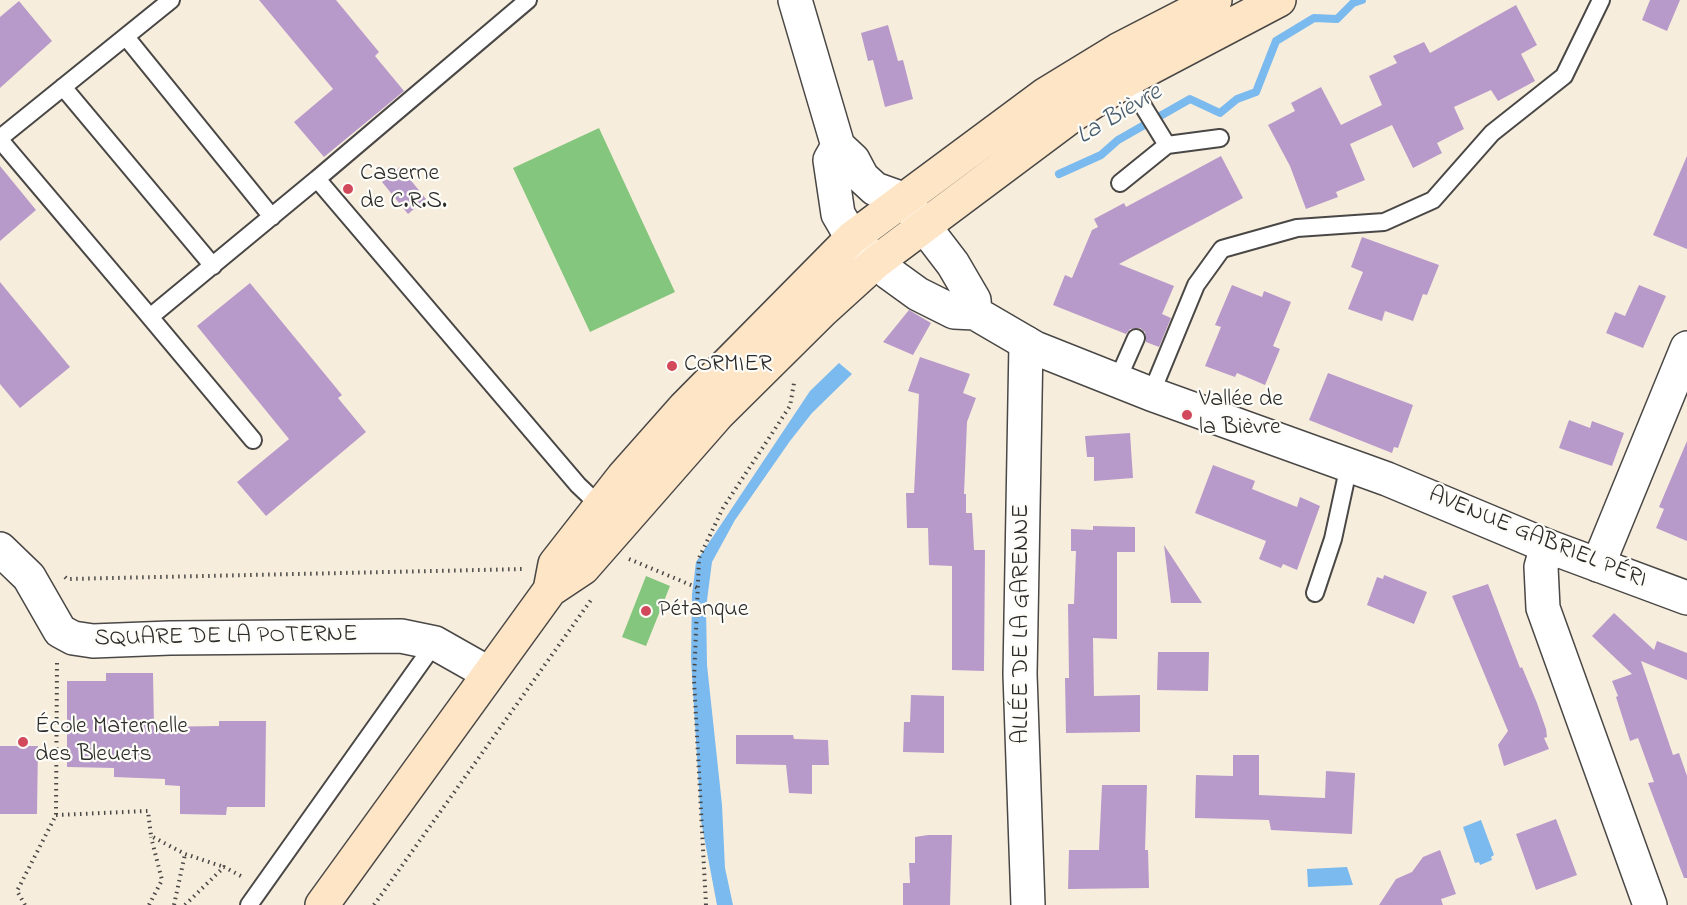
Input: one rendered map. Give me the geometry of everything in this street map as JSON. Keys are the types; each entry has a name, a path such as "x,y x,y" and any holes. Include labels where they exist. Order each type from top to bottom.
{"main road":[{"path":"322,905 550,590 612,552 718,414 822,311 870,256 900,208 1046,94 1118,50 1215,0"},
{"path":"550,590 555,564 600,506 685,407 870,256 900,208 1070,117 1127,80 1279,0"}],"street":[{"path":"795,0 838,146 853,160 862,177 900,208 953,264 974,300 975,313 954,312 918,294 870,256 838,214 831,160 838,146"},
{"name":"AVENUE GABRIEL PÉRI","path":"975,313 1026,343 1117,381 1388,479 1547,546 1687,598"},
{"name":"ALLÉE DE LA GARENNE","path":"1026,343 1020,674 1028,905"},
{"path":"1598,565 1687,348"},
{"path":"1547,546 1541,567 1543,608 1650,905"},
{"name":"SQUARE DE LA POTERNE","path":"0,549 29,577 60,631 73,638 93,641 401,636 435,643 488,673"}],"lane":[{"path":"171,0 0,139 253,440"},
{"path":"150,317 528,0"},
{"path":"1151,394 1196,285 1222,249 1298,228 1384,222 1432,200 1492,133 1563,76 1601,0"},
{"path":"126,37 272,217"},
{"path":"1127,80 1163,139"},
{"path":"63,87 213,266"},
{"path":"1120,183 1163,139 1220,138"},
{"path":"317,179 578,485 600,506"},
{"path":"1117,381 1136,338"},
{"path":"1315,593 1333,539 1349,465"},
{"path":"249,905 435,643"}],"path":[{"path":"706,905 694,680 699,558 723,508 790,406 792,376"},
{"path":"612,552 698,588"},
{"path":"60,572 68,579 529,569 550,590"},
{"path":"374,905 597,593"},
{"path":"25,905 17,891 56,814 57,660 60,631"},
{"path":"56,814 148,811 151,836 162,880 149,905"},
{"path":"151,836 185,854 224,867"},
{"path":"174,905 185,854"}],"green space":[{"path":"599,128 675,292 590,332 513,168"},
{"name":"Pétanque","path":"646,576 670,586 646,646 622,637"}],"water":[{"path":"839,363 852,374 812,413 790,441 735,520 712,562 706,608 707,665 722,805 725,868 733,905 717,905 701,821 691,659 692,595 696,562 810,391"},
{"path":"1481,820 1494,855 1491,857 1492,860 1480,865 1479,862 1475,863 1463,827"},
{"path":"1347,867 1353,885 1308,887 1307,869"}],"building":[{"path":"259,0 336,0 379,52 375,56 404,91 324,157 294,122 333,89"},
{"path":"1650,0 1680,0 1667,31 1642,20"},
{"path":"19,1 52,41 0,88 0,17"},
{"path":"1516,5 1537,45 1521,54 1535,81 1498,101 1491,90 1454,107 1464,129 1437,143 1442,153 1413,168 1392,125 1350,144 1365,180 1336,192 1338,197 1306,209 1290,166 1268,125 1295,111 1291,103 1321,87 1341,125 1382,105 1369,76 1397,63 1393,56 1424,42 1430,53"},
{"path":"888,25 898,61 903,60 913,99 885,107 873,60 868,61 861,33"},
{"path":"1221,156 1243,198 1119,264 1174,286 1162,314 1171,318 1159,347 1146,342 1145,332 1140,328 1130,329 1126,334 1053,305 1065,275 1072,278 1092,230 1098,227 1094,219 1124,203 1126,207"},
{"path":"1687,156 1687,249 1653,235"},
{"path":"0,166 36,210 0,241"},
{"path":"400,167 426,199 408,214 382,182"},
{"path":"1362,237 1439,265 1427,295 1423,294 1413,321 1385,311 1382,321 1348,309 1363,272 1351,267"},
{"path":"0,282 70,367 20,408 0,384"},
{"path":"250,283 342,395 338,398 366,432 266,516 237,482 289,439 197,326"},
{"path":"1232,285 1262,297 1264,291 1291,302 1273,346 1280,349 1265,385 1237,373 1235,377 1205,366 1221,327 1215,325"},
{"path":"1639,285 1666,296 1643,348 1606,333 1615,312 1625,316"},
{"path":"909,310 931,323 913,355 883,342"},
{"path":"920,357 970,374 963,393 976,398 967,422 964,494 966,494 966,513 972,513 974,550 985,550 984,671 952,670 952,566 929,565 928,528 907,528 906,493 914,493 919,394 908,391"},
{"path":"1328,373 1413,405 1398,448 1394,447 1392,453 1309,420"},
{"path":"1569,420 1590,428 1592,421 1624,433 1612,466 1559,448"},
{"path":"1130,433 1133,478 1094,481 1094,457 1087,457 1085,436"},
{"path":"1687,441 1687,541 1656,528 1664,509 1659,507"},
{"path":"1213,465 1255,481 1252,489 1297,507 1300,497 1320,506 1297,570 1283,564 1281,568 1259,559 1266,541 1195,513"},
{"path":"1093,526 1135,527 1135,552 1117,552 1117,639 1093,638 1094,696 1140,695 1140,732 1066,733 1065,678 1069,678 1068,604 1074,604 1076,551 1071,551 1071,529 1093,530"},
{"path":"1164,545 1202,603 1171,603"},
{"path":"1384,575 1427,592 1414,624 1367,605 1377,577 1383,579"},
{"path":"1488,584 1520,668 1522,667 1537,703 1546,729 1547,737 1544,738 1549,749 1504,766 1498,745 1508,731 1452,596"},
{"path":"1614,613 1654,650 1657,641 1687,653 1687,680 1641,661 1673,755 1679,753 1687,776 1687,878 1684,878 1648,783 1654,782 1638,738 1630,741 1616,697 1618,696 1612,681 1632,674 1592,636"},
{"path":"1158,652 1209,652 1208,691 1157,690"},
{"path":"106,673 153,673 154,727 219,726 219,721 266,721 265,807 227,807 226,815 180,814 180,786 165,785 165,779 114,777 114,768 67,767 67,681 106,681"},
{"path":"911,695 944,696 944,753 903,752 904,722 910,722"},
{"path":"736,735 793,735 794,739 828,740 829,765 812,765 812,794 789,793 786,765 736,764"},
{"path":"0,746 38,746 37,814 0,814"},
{"path":"1233,755 1259,755 1259,795 1325,798 1326,771 1355,773 1352,834 1271,830 1269,820 1195,818 1196,775 1233,776"},
{"path":"1102,785 1147,785 1145,850 1148,850 1149,888 1068,889 1069,850 1099,850"},
{"path":"1556,819 1577,875 1536,890 1516,834"},
{"path":"952,835 950,905 903,905 903,883 910,883 909,863 915,863 915,837"},
{"path":"1440,850 1456,894 1441,899 1443,905 1379,905 1396,879 1412,872 1423,857"}],"waterway":[{"name":"La Bièvre","path":"1059,174 1101,155 1118,140 1190,99 1220,113 1237,99 1256,92 1276,41 1314,18 1337,19 1353,3 1362,0"}],"place":[{"name":"Caserne de C.R.S.","path":"348,189"},
{"name":"CORMIER","path":"672,366"},
{"name":"Vallée de la Bièvre","path":"1187,415"},
{"name":"Pétanque","path":"646,611"},
{"name":"École Maternelle des Bleuets","path":"23,742"}]}
